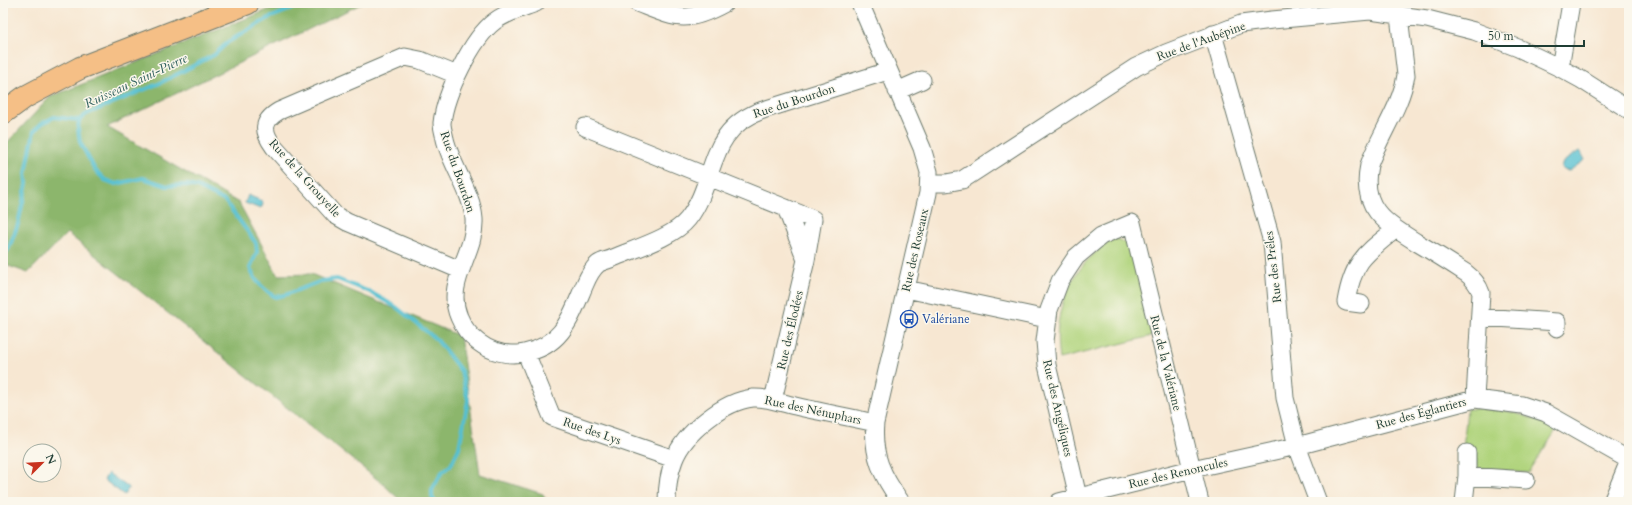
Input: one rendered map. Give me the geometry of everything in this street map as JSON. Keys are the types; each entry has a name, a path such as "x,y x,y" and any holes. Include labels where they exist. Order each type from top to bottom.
{"main road":[{"path":"3,113 25,97 80,68 248,3"}],"street":[{"name":"Rue du Bourdon","path":"536,3 500,18 477,38 457,75 445,109 442,125 445,141 470,202 474,219 472,236 456,280 454,298 455,308 467,332 480,344 498,352 510,354 526,353 546,345 558,336 567,324 590,274 598,264 668,235 680,228 694,210 721,142 728,133 747,117 758,112 888,71"},
{"path":"637,3 669,15 684,18 700,14 724,3"},
{"name":"Rue des Roseaux","path":"860,3 922,148 929,172 929,183 874,437 879,464 886,479 901,502"},
{"path":"1560,68 1571,3"},
{"name":"Rue de l'Aubépine","path":"929,183 946,183 962,180 1136,67 1166,53 1241,24 1272,20 1370,11 1427,19 1474,31 1518,48 1582,80 1629,110"},
{"path":"1399,16 1406,74 1399,102 1368,169 1367,190 1373,206 1386,222 1473,278 1478,285 1481,293 1475,399"},
{"name":"Rue des Prêles","path":"1213,34 1272,242 1285,398 1297,446 1318,502"},
{"name":"Rue de la Grouyelle","path":"457,75 420,60 405,58 279,111 269,118 265,127 266,134 271,144 336,215 348,222 460,270"},
{"path":"897,91 922,80"},
{"path":"585,127 708,176"},
{"name":"Rue des Élodées","path":"708,176 814,220 773,400"},
{"name":"Rue des Angéliques","path":"1078,497 1047,365 1044,341 1047,319 1055,291 1064,273 1076,257 1101,236 1112,230 1132,223"},
{"name":"Rue de la Valériane","path":"1132,223 1200,502"},
{"path":"1361,304 1346,302 1349,282 1353,273 1364,256 1396,229"},
{"path":"906,290 1047,319"},
{"path":"1480,317 1557,322 1557,328"},
{"name":"Rue des Lys","path":"526,353 552,417 674,459"},
{"name":"Rue des Nénuphars","path":"667,502 667,493 674,459 692,432 717,412 731,404 753,398 773,400 794,406 876,423"},
{"name":"Rue des Églantiers","path":"1297,446 1475,399 1522,405 1546,414 1629,460"},
{"name":"Rue des Renoncules","path":"1059,502 1192,469 1297,446"},
{"path":"1464,502 1467,476 1467,453"},
{"path":"1612,502 1629,460"},
{"path":"1467,476 1526,480"}],"green space":[{"path":"285,3 363,3 107,127 239,203 278,275 311,274 460,336 480,474 543,494 547,502 402,502 383,484 67,233 28,273 3,264 3,147 50,97"},
{"path":"1115,238 1134,247 1156,335 1059,359 1057,341 1058,323 1068,290 1076,275 1087,261"},
{"path":"1489,408 1508,411 1540,421 1557,429 1528,473 1480,469 1476,465 1477,450 1463,449 1467,409"}],"water":[{"path":"1579,151 1585,160 1569,171 1563,170 1561,168 1563,162"},
{"path":"248,195 262,201 262,207 258,208 245,203"},
{"path":"108,473 129,488 124,495 104,480"}],"waterway":[{"name":"Ruisseau Saint-Pierre","path":"307,3 269,18 228,42 214,55 160,83 87,114 79,120 78,129 80,142 95,170 105,180 116,184 143,178 167,186 187,185 197,187 225,201 256,243 257,252 250,268 254,277 260,285 275,297 285,295 321,281 337,279 370,292 396,307 437,340 461,371 468,400 459,448 451,465 442,472 432,490 432,497 435,502"},
{"path":"3,257 9,248 18,224 27,183 26,173 34,131 41,124 54,117 79,120"}],"place":[{"name":"Valériane","path":"909,319"}]}
